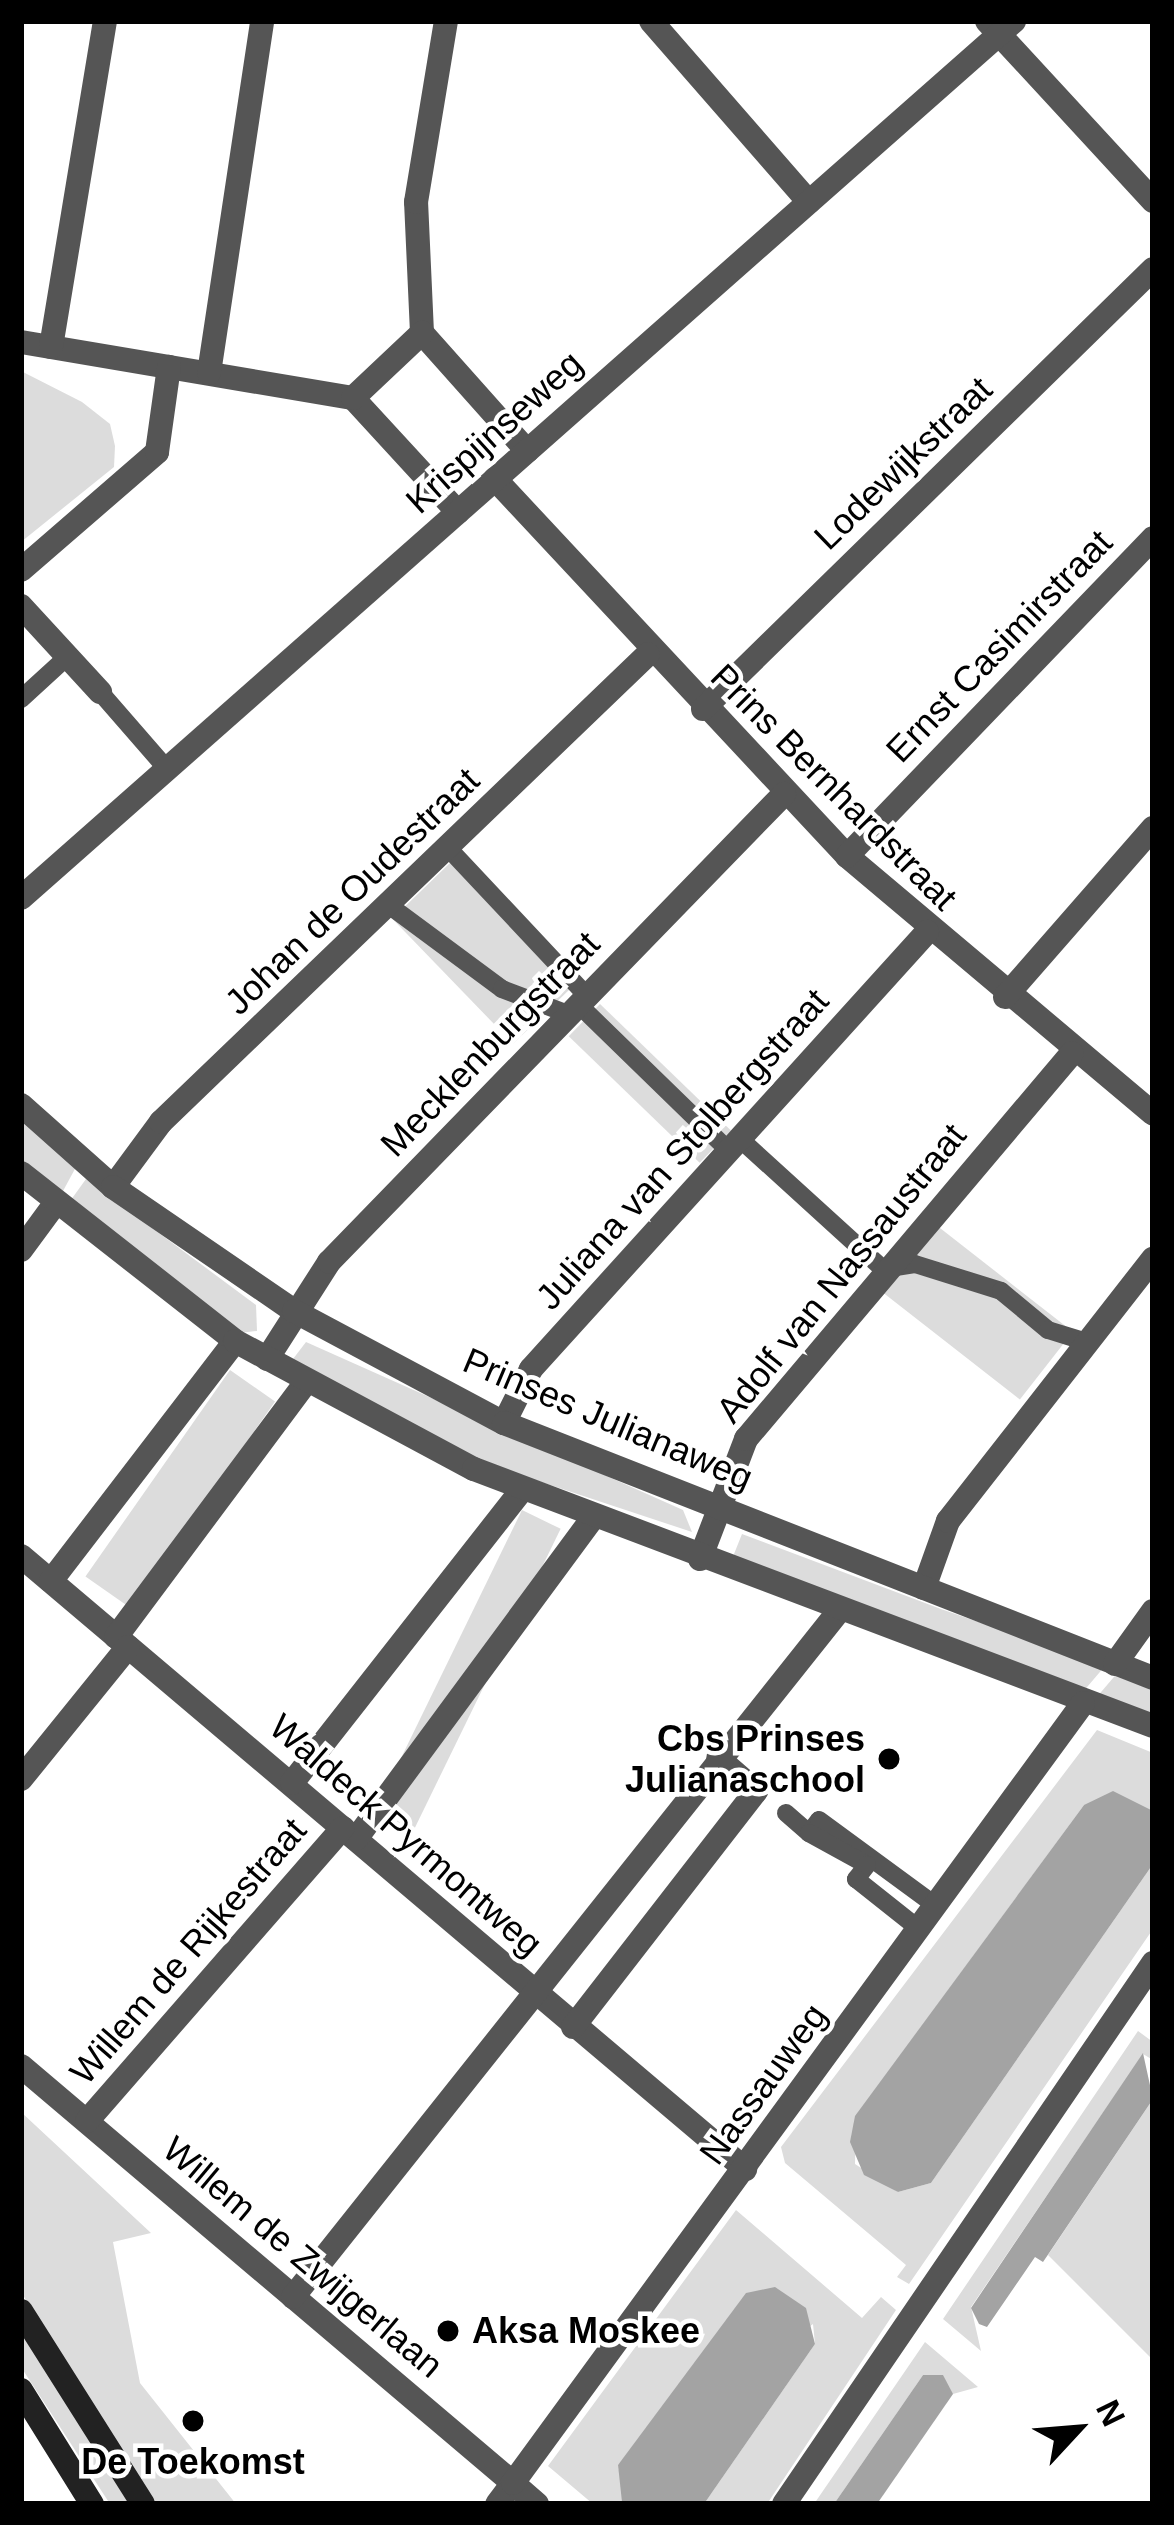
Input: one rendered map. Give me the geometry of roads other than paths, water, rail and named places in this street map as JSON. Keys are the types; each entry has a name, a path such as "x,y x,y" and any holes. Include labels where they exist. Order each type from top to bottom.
{"main road":[{"path":"21,2311 143,2504"},
{"path":"21,2390 92,2504"}],"street":[{"path":"51,347 105,21"},
{"path":"209,374 262,21"},
{"path":"446,21 416,202 422,333 526,451"},
{"path":"652,21 809,202"},
{"path":"1001,25 1153,201"},
{"name":"Krispijnseweg","path":"21,898 809,202 1001,25"},
{"name":"Lodewijkstraat","path":"703,709 1153,269"},
{"path":"353,398 422,333"},
{"path":"21,342 353,398 458,512"},
{"path":"21,570 157,452 169,367"},
{"name":"Prins Bernhardstraat","path":"495,479 648,654 847,856 927,932 1153,1114"},
{"name":"Ernst Casimirstraat","path":"847,856 1153,538"},
{"path":"21,606 167,770"},
{"name":"Johan de Oudestraat","path":"113,1187 161,1122 450,850 648,654"},
{"path":"21,698 68,656"},
{"name":"Mecklenburgstraat","path":"267,1359 294,1311 577,1004 784,794"},
{"path":"1005,997 1153,828"},
{"path":"450,850 577,1004 883,1269 915,1264 1000,1291 1048,1330 1087,1342"},
{"path":"390,906 502,989 577,1004"},
{"name":"Juliana van Stolbergstraat","path":"504,1423 531,1370 927,932"},
{"name":"Adolf van Nassaustraat","path":"700,1559 746,1438 883,1269 1072,1053"},
{"name":"Prinses Julianaweg","path":"21,1105 113,1187 294,1311 504,1423 1153,1678"},
{"path":"21,1173 54,1205 235,1341 305,1383 522,1490 1153,1726"},
{"path":"21,1250 54,1205"},
{"path":"924,1588 948,1521 1153,1259"},
{"path":"51,1581 235,1341"},
{"path":"21,1779 305,1383"},
{"path":"292,1784 522,1490"},
{"name":"Willem de Rijkestraat","path":"88,2121 350,1833 593,1518"},
{"name":"Waldeck Pyrmontweg","path":"21,1556 746,2169"},
{"path":"1114,1664 1153,1611"},
{"path":"293,2296 538,1995 718,1758 838,1612"},
{"name":"Nassauweg","path":"497,2504 1083,1703"},
{"path":"573,2026 756,1791 718,1758"},
{"path":"786,1813 808,1833 869,1862 936,1906"},
{"path":"869,1862 856,1879 919,1929"},
{"path":"784,2504 1153,1963"},
{"name":"Willem de Zwijgerlaan","path":"21,2066 537,2504"}],"place":[{"name":"Cbs Prinses Julianaschool","path":"889,1759"},
{"name":"Aksa Moskee","path":"448,2331"},
{"name":"De Toekomst","path":"193,2421"}]}
